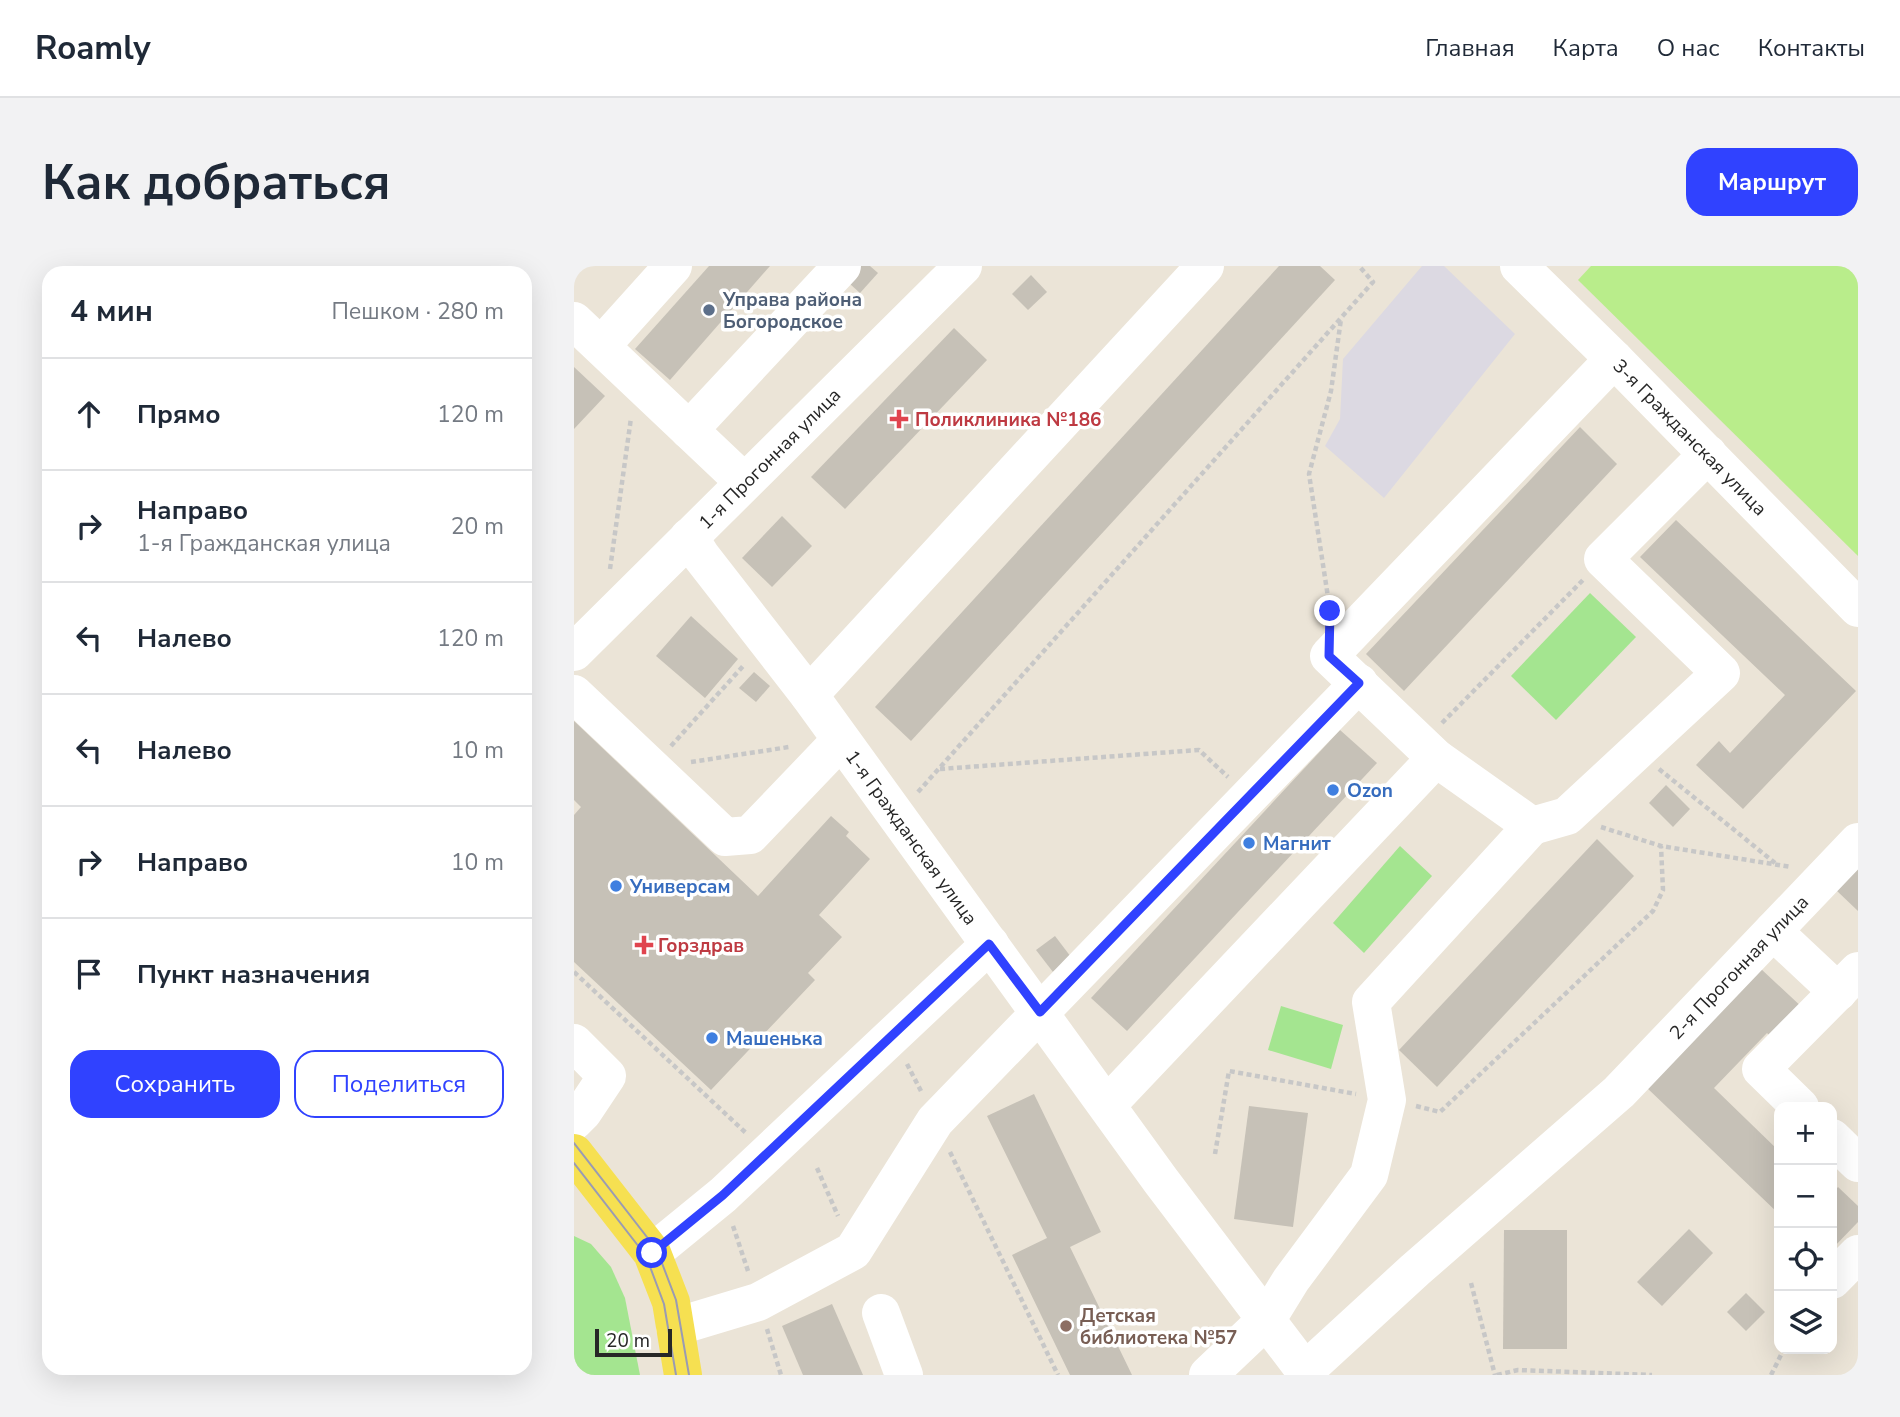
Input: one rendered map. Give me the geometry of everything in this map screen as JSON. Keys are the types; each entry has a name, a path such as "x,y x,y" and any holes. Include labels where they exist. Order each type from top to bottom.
{"main road":[{"path":"574,1153 652,1253 671,1302 683,1375"}],"street":[{"path":"673,266 588,334 744,482"},
{"path":"689,430 842,266"},
{"name":"1-я Прогонная улица","path":"574,652 963,266"},
{"path":"809,695 1205,266"},
{"name":"3-я Гражданская улица","path":"1519,266 1708,454 1852,589"},
{"path":"1550,821 1429,751 1329,656 1614,359"},
{"path":"1208,1375 1267,1319 1291,1280 1369,1175 1387,1100 1371,1002 1550,821 1637,751 1721,673 1602,559 1708,454"},
{"name":"1-я Гражданская улица","path":"689,537 809,695 1161,1181 1306,1373"},
{"path":"675,1327 758,1302 853,1251 935,1121 1359,683"},
{"path":"574,694 725,837 750,835 841,740"},
{"path":"1107,1105 1429,751"},
{"name":"2-я Прогонная улица","path":"1306,1373 1415,1270 1619,1092 1858,842"},
{"path":"1773,931 1848,981 1760,1069 1795,1102"},
{"path":"652,1253 723,1195 989,944"},
{"path":"574,1043 607,1076 574,1121"},
{"path":"1837,1143 1858,1163"},
{"path":"1837,1275 1858,1254"},
{"path":"881,1312 904,1375"}],"path":[{"path":"897,816 1373,282 1359,266"},
{"path":"1329,656 1330,611 1308,474 1331,391 1342,317"},
{"path":"609,577 633,405"},
{"path":"1429,751 1602,559"},
{"path":"652,768 766,640"},
{"path":"652,768 841,740"},
{"path":"939,769 1199,750 1249,797"},
{"path":"1637,751 1777,865"},
{"path":"1550,821 1661,846 1829,873"},
{"path":"1214,1154 1229,1071 1440,1112 1653,911 1663,890 1661,846"},
{"path":"574,972 767,1153"},
{"path":"894,1036 1058,1375"},
{"path":"1471,1283 1496,1375 1518,1370 1652,1375"},
{"path":"1771,1375 1782,1354"}],"shaded area":[{"path":"1422,266 1444,266 1515,334 1384,498 1325,446 1340,419 1343,359"}],"green space":[{"path":"1591,266 1858,266 1858,556 1578,280"},
{"path":"1590,593 1636,637 1556,720 1511,676"},
{"path":"1400,846 1432,876 1364,953 1333,923"},
{"path":"1281,1006 1343,1025 1331,1069 1268,1050"},
{"path":"574,1236 591,1244 611,1267 625,1298 640,1375 574,1375"}],"building":[{"path":"709,266 770,266 670,380 635,349"},
{"path":"848,266 870,266 878,273 860,293 840,275"},
{"path":"1279,266 1320,266 1335,280 911,741 875,707"},
{"path":"1031,275 1047,292 1028,310 1012,294"},
{"name":"Поликлиника №186","path":"954,328 987,360 845,509 811,477"},
{"path":"574,367 605,396 574,429"},
{"path":"1580,427 1617,464 1404,691 1366,654"},
{"path":"782,516 812,546 772,587 742,558"},
{"path":"1676,520 1856,691 1743,809 1696,765 1719,741 1730,753 1785,695 1640,557"},
{"path":"691,616 738,659 705,698 656,656"},
{"path":"754,672 770,686 756,702 739,688"},
{"path":"574,721 758,896 831,816 849,832 846,836 870,859 819,915 842,937 808,973 815,980 711,1090 574,962 574,815 581,807 574,800"},
{"path":"1340,730 1377,763 1127,1031 1091,998"},
{"path":"1666,785 1690,809 1673,827 1649,803"},
{"path":"1597,839 1634,876 1437,1087 1399,1050"},
{"path":"1858,867 1858,911 1836,890"},
{"path":"1055,936 1071,957 1053,972 1036,950"},
{"path":"1760,968 1805,1010 1775,1041 1767,1033 1714,1088 1774,1146 1774,1209 1646,1087"},
{"path":"1034,1094 1101,1232 1070,1247 1132,1375 1070,1375 1012,1255 1047,1238 987,1116"},
{"path":"1249,1106 1308,1113 1293,1227 1234,1219"},
{"path":"1837,1188 1858,1206 1858,1222 1837,1244 1837,1228"},
{"path":"1689,1229 1713,1253 1662,1306 1637,1282"},
{"path":"1504,1230 1567,1230 1567,1349 1503,1349"},
{"path":"1746,1293 1765,1312 1746,1331 1727,1312"},
{"path":"832,1304 863,1375 803,1375 782,1326"}],"tram line":[{"path":"574,1143 657,1250 676,1300 689,1375"},
{"path":"574,1163 646,1256 664,1304 676,1375"}],"place":[{"name":"Управа района Богородское","path":"709,310"},
{"name":"Поликлиника №186","path":"899,419"},
{"name":"Ozon","path":"1333,790"},
{"name":"Магнит","path":"1249,843"},
{"name":"Универсам","path":"616,886"},
{"name":"Горздрав","path":"644,945"},
{"name":"Машенька","path":"712,1038"},
{"name":"Детская библиотека №57","path":"1066,1326"}],"route":[{"path":"652,1253 723,1195 989,944 1040,1012 1359,683 1329,656 1330,611"}]}
